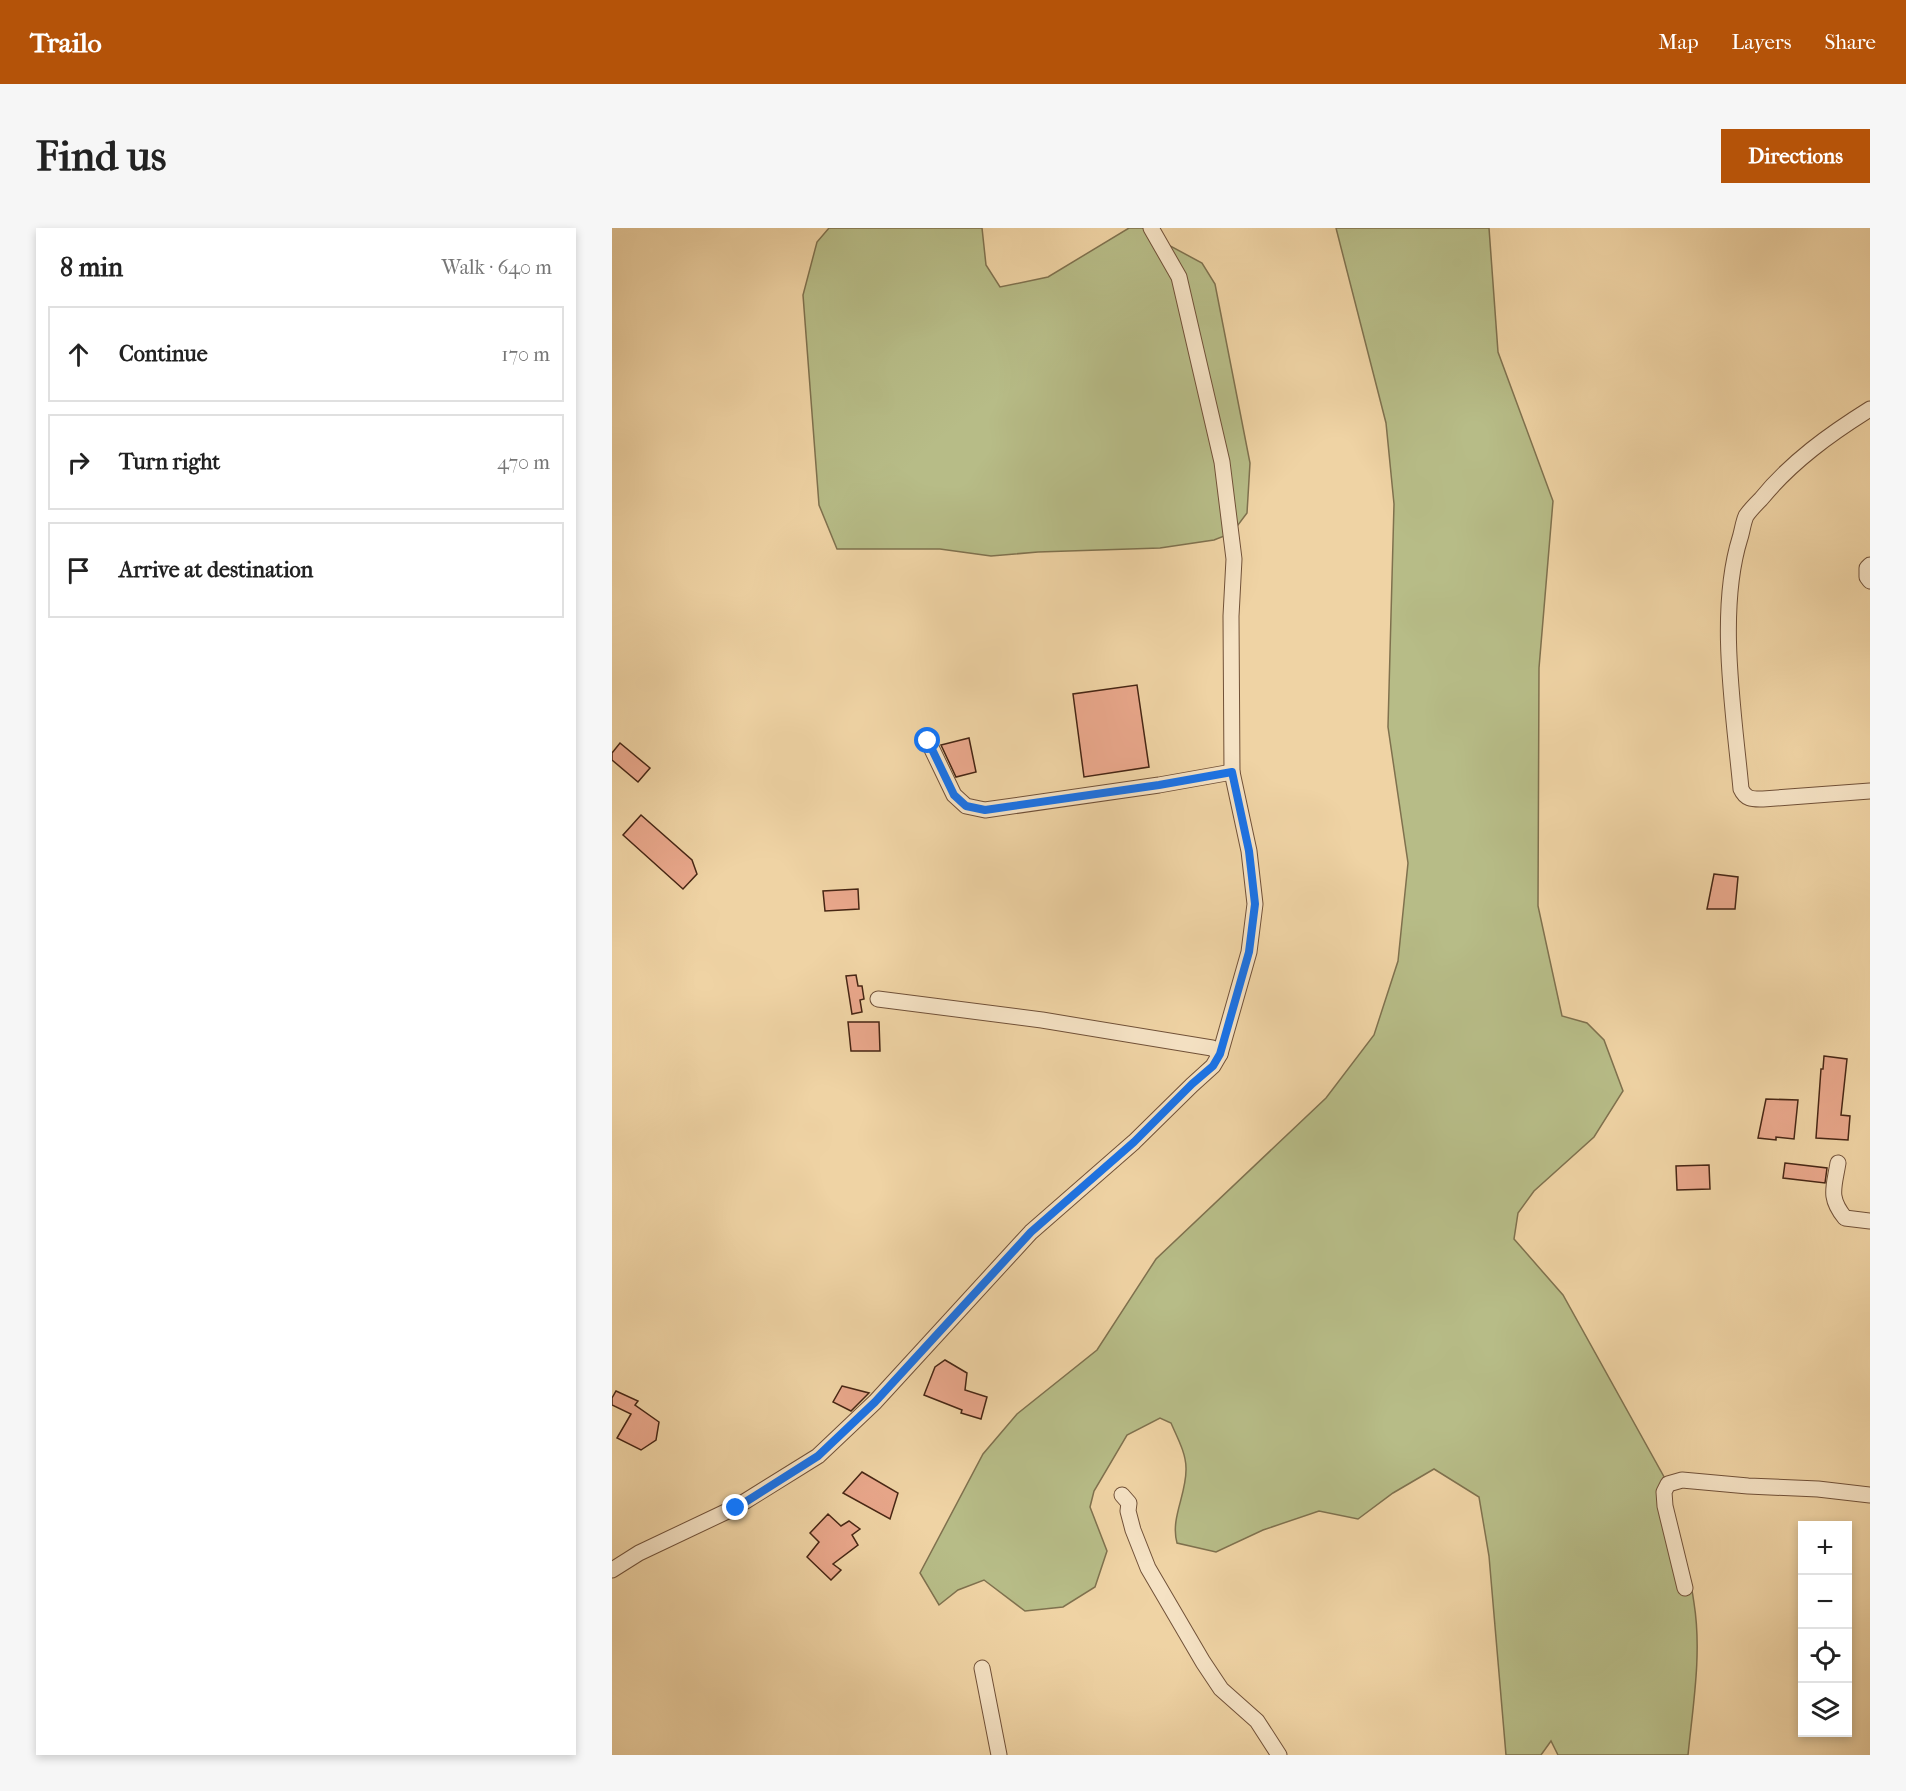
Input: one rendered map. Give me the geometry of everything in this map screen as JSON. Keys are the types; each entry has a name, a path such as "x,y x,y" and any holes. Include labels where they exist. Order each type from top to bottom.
{"street":[{"path":"612,1570 639,1553 736,1508 818,1456 875,1402 1031,1232 1134,1142 1213,1066 1220,1054 1249,952 1255,904 1249,851 1232,772 1231,616 1234,559 1222,462 1179,278 1151,228"},
{"path":"1870,409 1837,430 1799,459 1771,486 1746,517 1734,558 1729,629 1733,705 1741,789 1744,795 1750,799 1763,799 1870,791"},
{"path":"1870,565 1867,568 1870,581"},
{"path":"928,741 954,795 966,806 985,810 1232,772"},
{"path":"878,999 1053,1022 1212,1048 1220,1054"},
{"path":"1839,1163 1833,1192 1836,1207 1845,1218 1870,1221"},
{"path":"1685,1588 1665,1506 1664,1492 1668,1484 1682,1480 1818,1489 1870,1495"},
{"path":"1122,1495 1129,1503 1128,1511 1133,1530 1148,1568 1203,1662 1221,1689 1257,1721 1279,1755"},
{"path":"982,1668 999,1755"}],"green space":[{"path":"829,228 982,228 986,265 1000,287 1048,277 1129,228 1148,228 1159,240 1202,263 1215,284 1250,463 1247,513 1232,533 1214,540 1160,548 991,556 940,549 837,549 819,505 803,295 817,242"},
{"path":"1336,228 1489,228 1498,352 1553,501 1539,668 1538,906 1562,1016 1587,1023 1604,1040 1623,1091 1594,1137 1534,1191 1518,1213 1514,1239 1563,1295 1668,1484 1664,1492 1689,1575 1696,1622 1696,1679 1688,1755 1558,1755 1551,1741 1541,1755 1506,1755 1489,1556 1479,1497 1434,1469 1393,1493 1358,1519 1319,1511 1263,1530 1216,1552 1177,1543 1175,1534 1177,1515 1186,1478 1186,1462 1171,1423 1160,1418 1127,1435 1094,1491 1090,1507 1107,1551 1095,1587 1063,1607 1025,1611 984,1580 958,1590 939,1605 920,1573 983,1454 1017,1414 1097,1350 1156,1259 1326,1098 1374,1035 1398,961 1408,863 1388,727 1394,504 1386,423"}],"building":[{"path":"1137,685 1149,767 1084,777 1073,694"},
{"path":"969,738 976,772 956,777 941,745"},
{"path":"620,743 650,768 638,782 612,760 612,753"},
{"path":"641,815 692,860 697,874 683,889 623,835"},
{"path":"1714,874 1738,877 1735,909 1707,909"},
{"path":"858,889 859,909 825,911 823,891"},
{"path":"856,975 858,986 862,986 864,999 860,1000 862,1012 852,1014 846,976"},
{"path":"848,1022 879,1022 880,1051 851,1051"},
{"path":"1824,1056 1847,1059 1841,1115 1850,1116 1848,1140 1816,1138"},
{"path":"1766,1099 1798,1100 1794,1139 1758,1138"},
{"path":"1785,1163 1827,1168 1825,1183 1783,1178"},
{"path":"1709,1165 1710,1189 1677,1190 1676,1166"},
{"path":"945,1360 967,1373 965,1390 987,1397 981,1419 961,1413 962,1410 924,1395 935,1367"},
{"path":"842,1386 869,1393 851,1411 833,1402"},
{"path":"616,1391 638,1401 635,1405 659,1422 656,1440 641,1450 617,1438 631,1414 612,1405 612,1398"},
{"path":"862,1472 898,1493 890,1519 843,1493"},
{"path":"828,1514 841,1526 849,1521 860,1529 852,1535 858,1545 833,1564 841,1570 831,1580 807,1557 819,1542 810,1533"}],"route":[{"path":"736,1508 818,1456 875,1402 1031,1232 1134,1142 1213,1066 1220,1054 1233,1013 1249,952 1255,904 1249,851 1232,772 985,810 966,806 954,795 928,741"}]}
